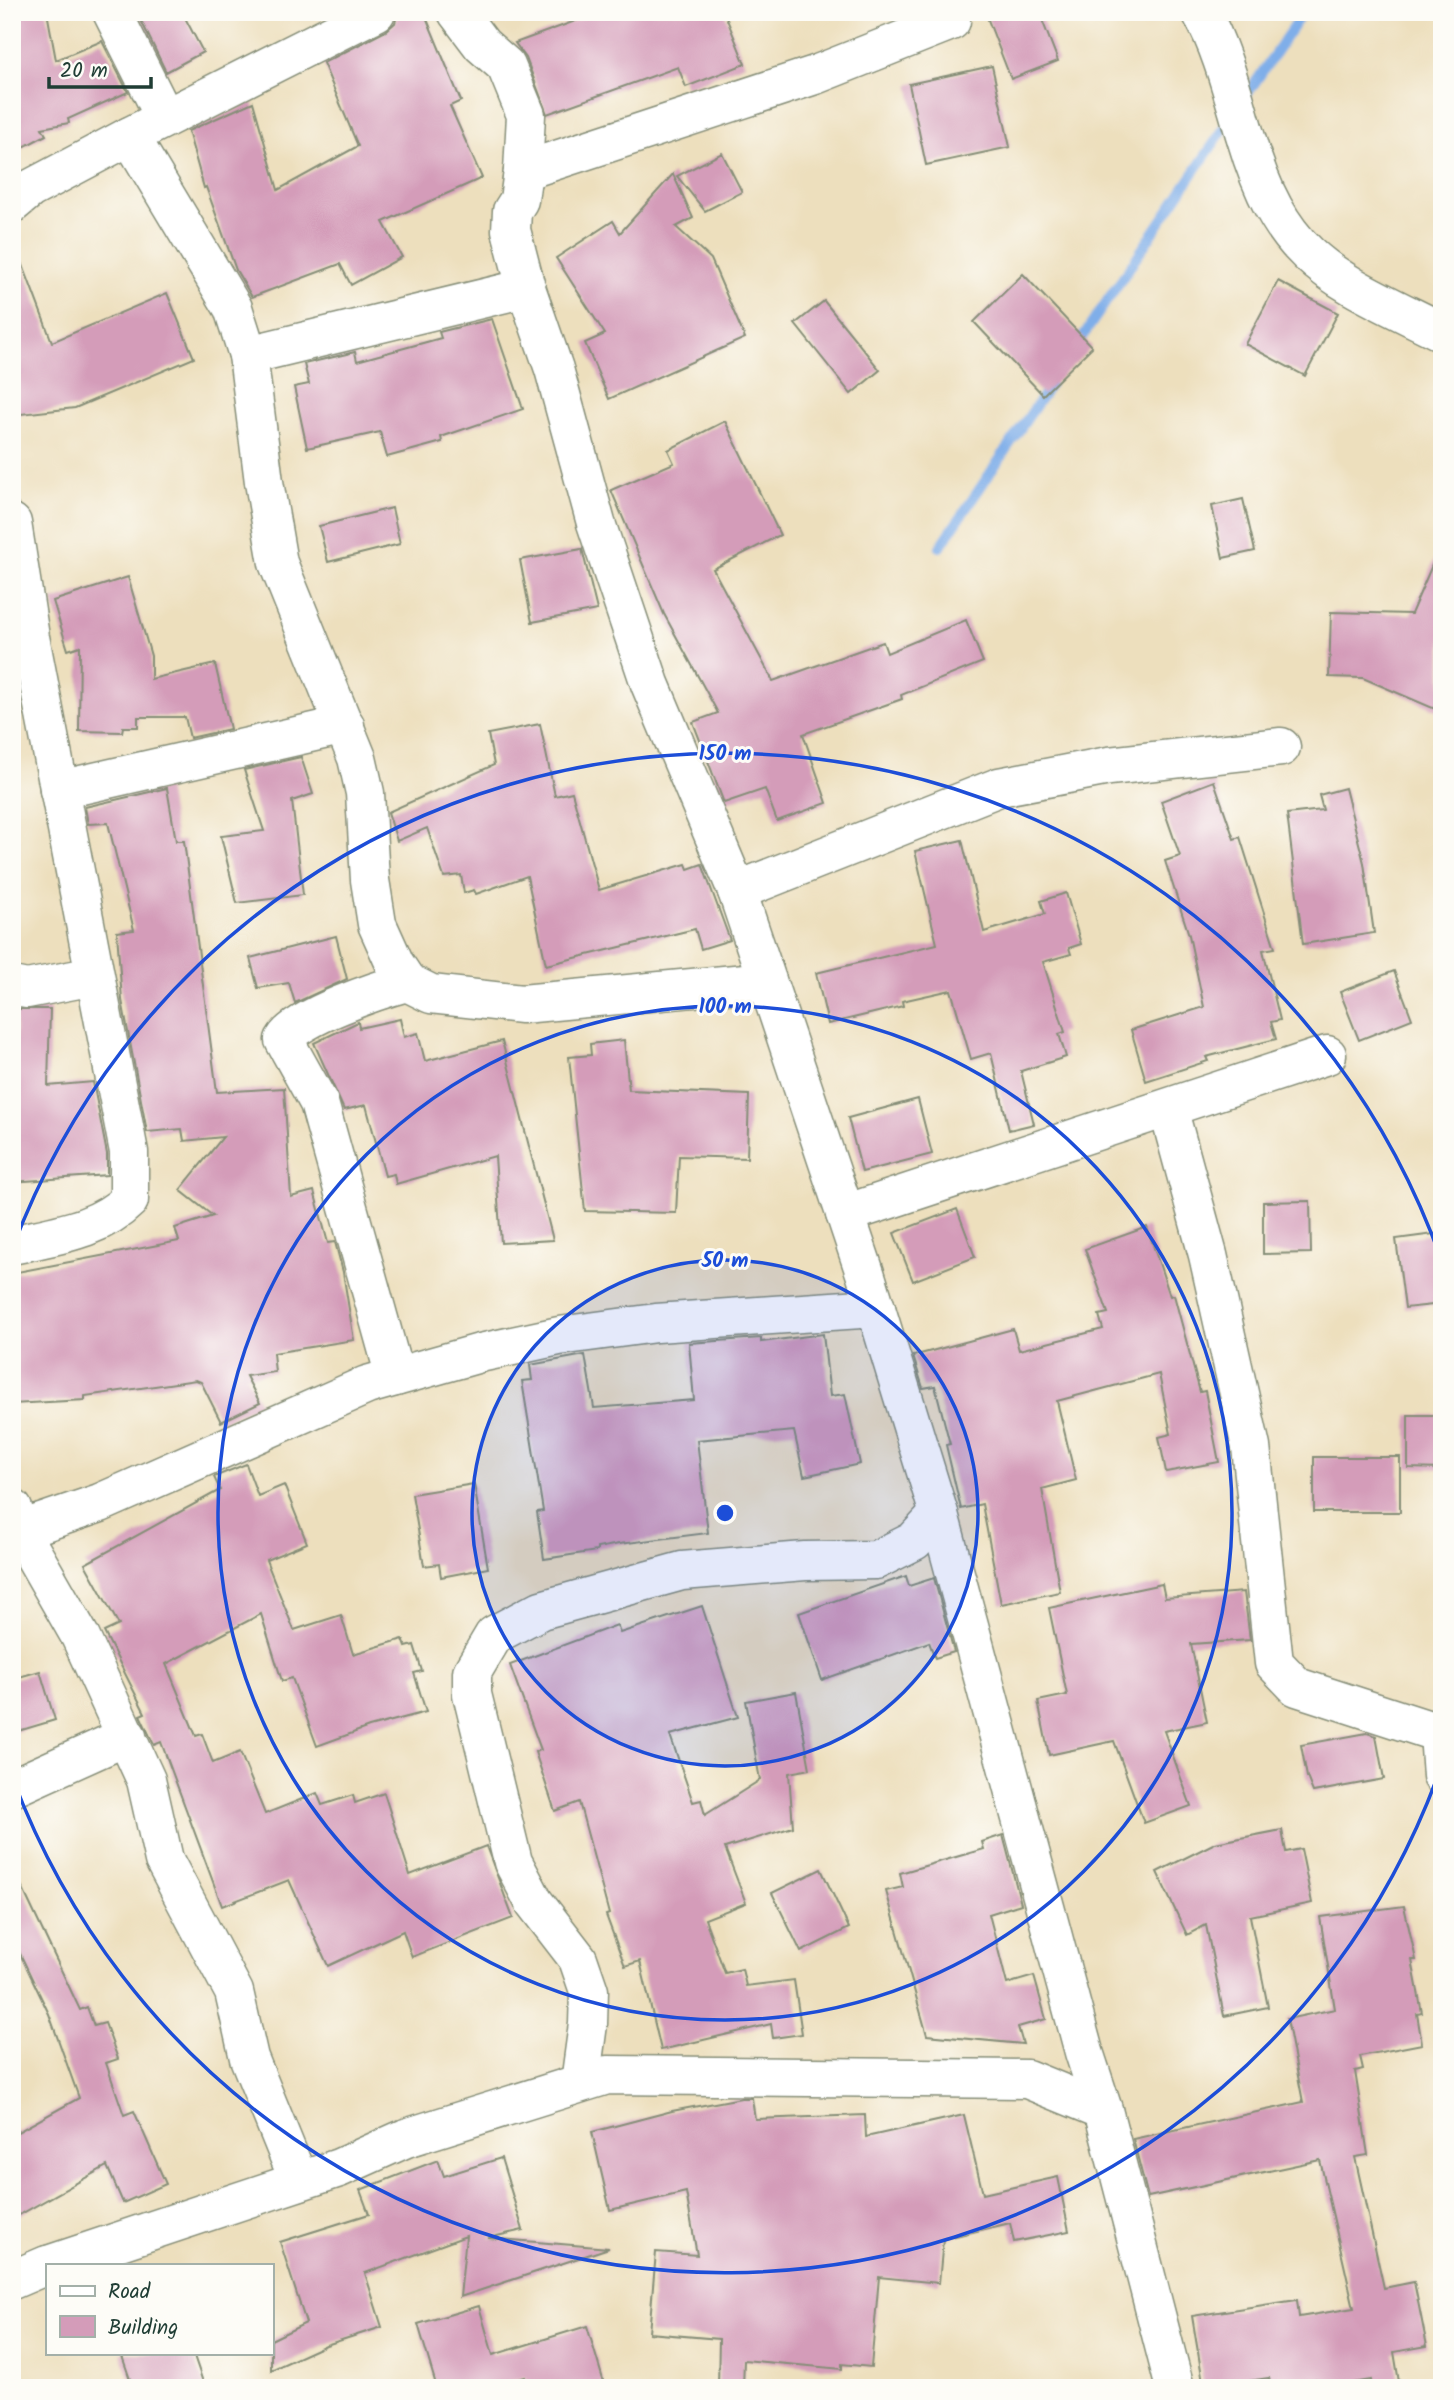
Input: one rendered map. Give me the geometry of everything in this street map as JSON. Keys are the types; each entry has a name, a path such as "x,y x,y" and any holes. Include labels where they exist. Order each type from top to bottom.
{"street":[{"path":"112,12 164,118"},
{"path":"12,204 30,189 164,118 376,12"},
{"path":"457,12 482,45 506,66 526,116 523,171 519,200 512,211 511,230 526,288 554,369 596,523 650,684 737,891 876,1308 939,1514 1084,2052 1103,2110 1175,2388"},
{"path":"1201,12 1213,33 1252,159 1282,225 1298,246 1334,278 1442,332"},
{"path":"523,171 815,75 951,21"},
{"path":"130,136 233,308 248,355 264,482 278,563 345,725 365,793 370,880 376,915 395,964 407,982 431,994 522,1004 767,981"},
{"path":"248,355 526,288"},
{"path":"12,523 59,790 129,1152 129,1200 113,1216 86,1227 12,1245"},
{"path":"59,790 345,725"},
{"path":"737,891 999,787 1109,766 1281,747"},
{"path":"365,995 364,935 371,919 376,915"},
{"path":"12,986 27,989 94,976"},
{"path":"395,1377 320,1103 284,1040 299,1024 365,995 407,982"},
{"path":"845,1214 1327,1055"},
{"path":"1168,1108 1208,1255 1251,1447 1274,1663 1297,1687 1440,1734 1442,1776"},
{"path":"299,2181 249,2058 234,1992 164,1860 146,1780 127,1736 80,1636 15,1524 100,1503 367,1385 395,1377 559,1336 656,1323 876,1308"},
{"path":"580,2083 589,2024 589,1991 578,1959 534,1902 513,1862 472,1694 472,1672 478,1659 494,1636 541,1611 682,1571 805,1561 876,1560 914,1541 939,1514"},
{"path":"12,1788 127,1736"},
{"path":"1027,2079 1084,2052"},
{"path":"51,2264 339,2168 406,2138 607,2075 1027,2079 1103,2110"},
{"path":"12,2280 46,2266"}],"building":[{"path":"47,12 56,60 102,41 128,92 68,119 69,123 42,128 46,135 20,149 12,134 12,17"},
{"path":"137,12 182,12 203,52 166,72"},
{"path":"398,12 424,12 461,101 450,106 482,178 383,222 402,257 351,285 340,264 252,297 236,270 206,187 204,188 188,131 253,102 278,190 358,146 323,63 386,31 395,23"},
{"path":"600,12 724,12 745,64 686,87 678,67 547,114 526,58 515,43"},
{"path":"985,12 1039,12 1058,61 1011,79"},
{"path":"992,66 1010,147 926,165 909,84"},
{"path":"722,153 742,192 705,211 677,176"},
{"path":"673,174 693,218 676,227 711,259 745,338 609,399 585,343 605,334 556,258 613,221 620,233"},
{"path":"15,244 52,342 167,293 194,358 75,408 12,415 12,245"},
{"path":"1023,274 1092,347 1043,395 974,322"},
{"path":"1278,281 1338,313 1305,376 1245,344"},
{"path":"824,301 880,370 851,394 795,324"},
{"path":"492,319 523,409 441,437 442,442 387,457 380,432 307,448 294,387 309,384 304,364 355,352 357,361 441,338 439,332"},
{"path":"725,421 780,535 713,569 773,681 883,642 887,653 966,620 983,662 901,695 902,699 803,734 827,803 777,821 765,789 724,803 693,722 718,713 664,614 611,490 674,463 668,450"},
{"path":"1243,499 1255,551 1223,558 1212,506"},
{"path":"392,508 400,544 328,562 319,526"},
{"path":"1442,542 1442,712 1363,678 1329,677 1331,612 1411,614"},
{"path":"582,549 597,610 532,622 520,560"},
{"path":"128,577 151,656 151,679 215,664 230,729 190,738 185,717 138,717 138,727 123,727 122,732 79,731 80,646 68,650 53,601"},
{"path":"540,724 555,796 572,792 599,890 686,864 688,869 702,864 730,940 701,949 695,929 546,965 527,876 476,894 474,890 464,893 461,875 444,877 427,828 397,841 388,812 494,765 488,734"},
{"path":"301,757 313,794 292,801 303,895 237,903 221,836 264,831 244,770"},
{"path":"1214,781 1234,839 1240,837 1275,948 1263,950 1280,1020 1271,1022 1276,1039 1206,1057 1208,1061 1146,1081 1131,1030 1204,1007 1189,935 1165,861 1180,856 1161,801"},
{"path":"167,788 176,841 184,841 217,1092 284,1088 291,1197 314,1191 328,1243 335,1242 343,1272 354,1340 273,1353 275,1372 246,1376 260,1403 221,1422 201,1382 196,1380 85,1396 85,1400 12,1404 12,1273 179,1241 175,1228 213,1216 180,1190 223,1137 184,1141 182,1129 147,1132 122,1000 117,932 134,930 108,823 88,824 85,807"},
{"path":"1345,788 1364,863 1374,933 1303,944 1287,814 1323,810 1319,795"},
{"path":"962,840 984,932 1045,914 1041,901 1066,893 1081,944 1069,948 1071,954 1043,962 1065,1032 1059,1034 1066,1057 1021,1071 1034,1124 1009,1130 991,1053 971,1059 951,990 902,1001 903,1006 828,1024 816,973 937,944 915,851"},
{"path":"336,936 347,979 295,1003 289,983 258,988 250,958"},
{"path":"1394,971 1412,1019 1359,1040 1340,992"},
{"path":"16,1009 50,1009 48,1086 93,1082 107,1154 107,1175 12,1182"},
{"path":"400,1019 404,1037 418,1033 425,1061 502,1041 553,1240 501,1243 495,1156 396,1184 394,1174 385,1176 366,1105 344,1110 314,1043 358,1022 359,1028"},
{"path":"624,1040 629,1090 749,1095 747,1158 679,1156 676,1213 585,1211 569,1057 591,1055 590,1044"},
{"path":"918,1099 932,1154 862,1172 848,1118"},
{"path":"1310,1201 1311,1253 1263,1254 1263,1202"},
{"path":"957,1209 975,1257 913,1281 894,1233"},
{"path":"1147,1227 1170,1296 1174,1295 1200,1392 1205,1391 1219,1462 1166,1472 1159,1437 1171,1434 1159,1374 1057,1401 1076,1480 1042,1489 1060,1592 1001,1604 982,1504 961,1509 946,1445 950,1444 935,1386 923,1388 913,1356 1013,1329 1019,1350 1103,1329 1099,1315 1108,1313 1085,1249"},
{"path":"1442,1233 1442,1304 1405,1308 1396,1239"},
{"path":"823,1334 830,1396 845,1394 860,1464 804,1476 794,1431 697,1440 708,1533 619,1544 597,1548 597,1551 544,1559 537,1512 543,1511 522,1381 532,1380 530,1365 585,1355 594,1408 694,1400 689,1343 761,1338 761,1342"},
{"path":"1408,1415 1442,1415 1442,1469 1408,1468"},
{"path":"1314,1457 1400,1457 1400,1512 1314,1512"},
{"path":"246,1464 258,1496 284,1485 307,1543 266,1560 294,1630 341,1615 353,1654 403,1639 406,1647 414,1645 422,1671 414,1673 426,1712 369,1727 317,1746 292,1678 282,1681 261,1614 166,1664 196,1736 202,1734 213,1763 240,1752 265,1814 317,1793 322,1805 353,1795 355,1803 384,1793 410,1875 486,1846 513,1918 412,1957 403,1931 328,1966 289,1880 222,1906 161,1742 154,1745 140,1715 145,1713 104,1632 119,1625 85,1564 220,1490 214,1477"},
{"path":"474,1484 488,1568 441,1577 439,1564 424,1566 412,1494"},
{"path":"906,1576 909,1586 934,1578 954,1652 935,1658 929,1642 822,1680 799,1613"},
{"path":"1162,1584 1165,1598 1244,1592 1250,1640 1191,1644 1207,1722 1164,1731 1191,1806 1144,1823 1114,1741 1049,1755 1038,1701 1067,1695 1049,1608"},
{"path":"702,1606 738,1717 670,1735 693,1802 701,1800 705,1815 760,1780 746,1701 796,1692 810,1769 789,1773 793,1827 725,1848 746,1903 705,1919 725,1973 742,1969 746,1986 794,1980 802,2034 773,2038 771,2024 661,2050 640,1961 625,1966 606,1915 609,1914 579,1802 555,1811 535,1752 541,1750 510,1665 617,1625 620,1633"},
{"path":"40,1671 55,1720 12,1733 12,1679"},
{"path":"1367,1733 1376,1736 1384,1779 1313,1792 1307,1777 1301,1745"},
{"path":"1282,1830 1286,1852 1301,1849 1312,1903 1250,1916 1268,2007 1224,2016 1206,1925 1187,1935 1157,1872 1215,1843"},
{"path":"1003,1835 1021,1904 989,1914 1007,1984 1034,1976 1046,2019 1018,2027 1023,2044 927,2035 886,1891 903,1887 900,1873 984,1849 982,1842"},
{"path":"12,1866 80,2010 87,2007 94,2026 105,2023 118,2059 106,2063 124,2115 134,2111 166,2184 123,2203 107,2166 12,2219 12,2135 79,2098 49,2014 12,1937"},
{"path":"821,1869 849,1928 801,1952 772,1893"},
{"path":"1404,1906 1416,1960 1412,1960 1422,2013 1417,2014 1422,2044 1360,2056 1363,2069 1355,2071 1368,2155 1355,2157 1384,2288 1414,2282 1427,2346 1394,2352 1400,2388 1372,2388 1371,2380 1325,2388 1316,2388 1315,2380 1271,2386 1269,2378 1204,2388 1192,2316 1297,2300 1299,2317 1354,2308 1320,2160 1148,2197 1133,2139 1303,2102 1287,2019 1335,2009 1320,1917"},
{"path":"752,2098 755,2119 865,2115 866,2137 964,2115 983,2194 1058,2177 1069,2231 1014,2242 1010,2223 943,2239 939,2283 879,2277 871,2367 842,2364 842,2369 744,2360 743,2388 718,2388 719,2339 649,2333 656,2252 697,2255 686,2192 610,2210 592,2132 672,2111"},
{"path":"501,2158 523,2230 488,2238 609,2248 460,2297 466,2236 365,2273 382,2327 326,2345 271,2370 273,2339 306,2323 280,2242 369,2214 360,2190 438,2160 444,2176"},
{"path":"479,2306 493,2355 587,2326 604,2383 590,2388 528,2388 525,2377 489,2388 437,2388 418,2324"},
{"path":"121,2354 193,2354 205,2388 133,2388"}],"waterway":[{"path":"1244,99 1303,12"},
{"path":"1075,348 1231,118"},
{"path":"940,547 1050,385"}]}
